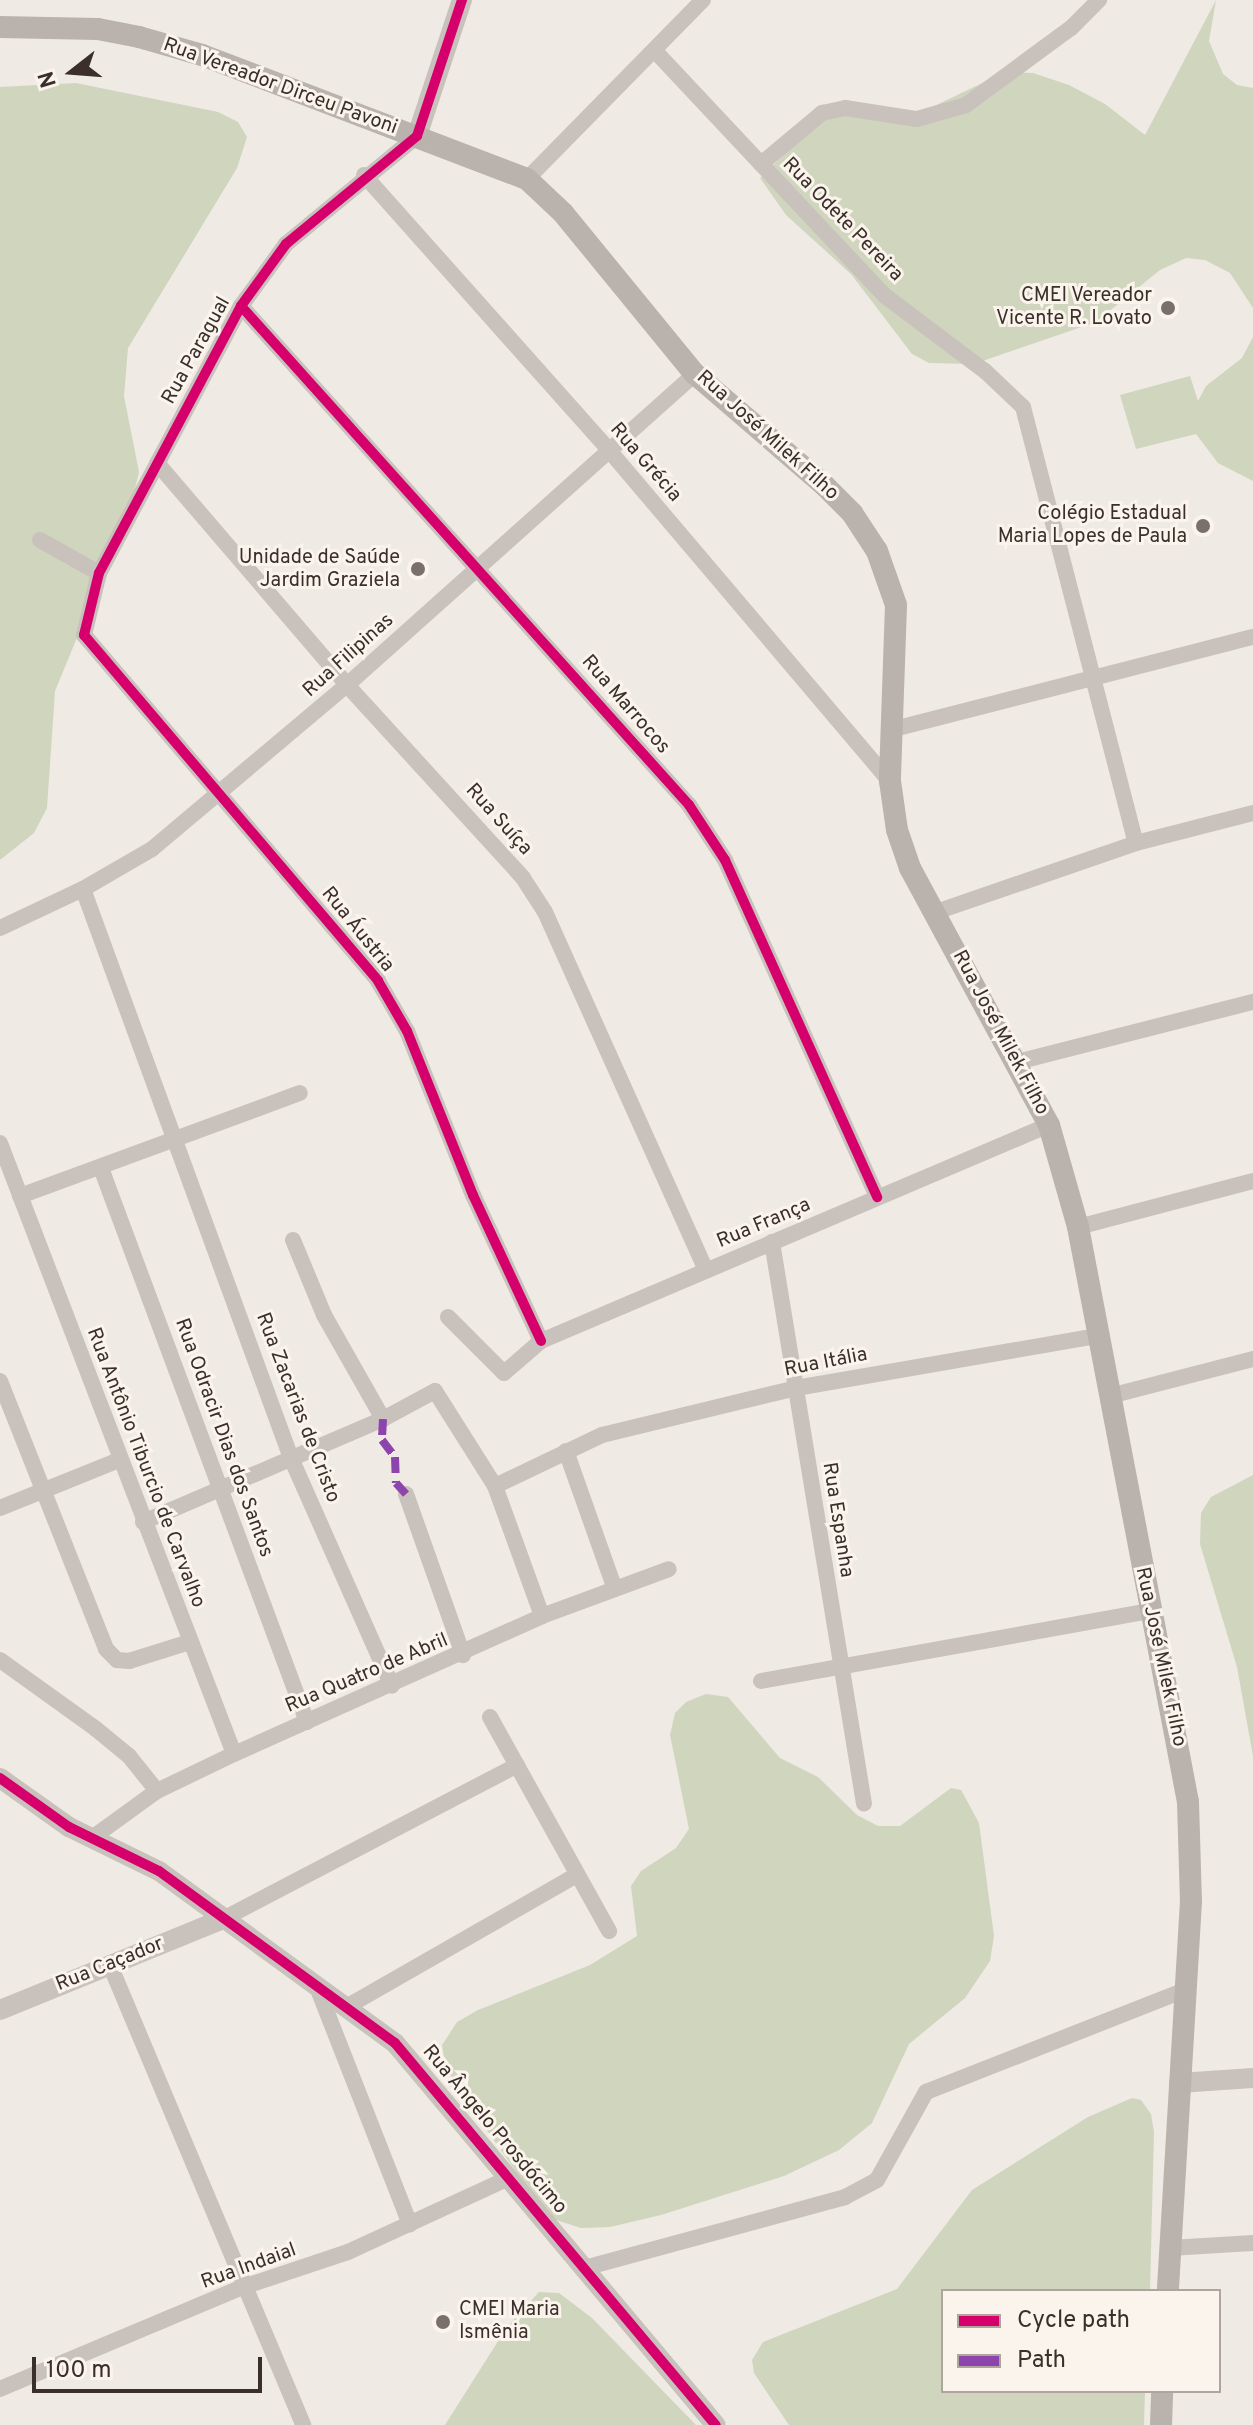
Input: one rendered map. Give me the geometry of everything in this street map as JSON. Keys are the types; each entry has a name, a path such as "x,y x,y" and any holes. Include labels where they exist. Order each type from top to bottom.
{"main road":[{"name":"Rua Vereador Dirceu Pavoni","path":"0,27 98,29 139,37 202,55 417,136"},
{"name":"Rua José Milek Filho","path":"417,136 527,179 563,213 695,374 824,485 852,513 877,551 896,605 890,781 901,842 1049,1125 1078,1227 1149,1611 1188,1802 1191,1901 1183,1991 1168,2289"},
{"path":"1161,2425 1162,2393"}],"street":[{"path":"417,136 462,0"},
{"path":"527,179 703,0"},
{"path":"761,164 822,113 845,108 917,119 966,105 1071,28 1099,0"},
{"name":"Rua Odete Pereira","path":"655,51 884,295 985,371 1023,407 1136,843"},
{"name":"Rua Paragual","path":"84,635 99,573 241,306 286,244 364,175 417,136"},
{"name":"Rua Grécia","path":"364,175 608,449 890,781"},
{"name":"Rua Marrocos","path":"241,306 689,805 725,860 877,1197"},
{"name":"Rua Filipinas","path":"0,928 83,889 152,849 347,685 695,374"},
{"name":"Rua Suíça","path":"157,463 347,685 523,878 545,912 706,1270"},
{"path":"40,540 99,573"},
{"name":"Rua Áustria","path":"84,635 378,981 407,1031 473,1195 541,1341"},
{"path":"894,729 1253,637"},
{"path":"936,912 1136,843 1253,813"},
{"name":"Rua Zacarias de Cristo","path":"83,889 291,1458 392,1686"},
{"path":"1017,1062 1253,1002"},
{"path":"20,1196 300,1093"},
{"name":"Rua França","path":"448,1317 504,1373 541,1341 1049,1125"},
{"name":"Rua Antônio Tiburcio de Carvalho","path":"0,1143 234,1754"},
{"name":"Rua Odracir Dias dos Santos","path":"101,1168 307,1722"},
{"path":"1078,1227 1253,1181"},
{"path":"293,1240 324,1315 383,1419"},
{"name":"Rua Espanha","path":"772,1242 864,1804"},
{"name":"Rua Itália","path":"495,1486 602,1435 796,1388 1098,1336"},
{"path":"1110,1396 1253,1359"},
{"path":"0,1381 106,1649 117,1660 129,1661 190,1642"},
{"path":"143,1522 383,1419 435,1391 495,1486 542,1616"},
{"path":"566,1451 615,1589"},
{"path":"0,1508 119,1460"},
{"path":"406,1494 463,1655"},
{"name":"Rua Quatro de Abril","path":"92,1838 157,1791 234,1754 463,1655 542,1616 669,1569"},
{"path":"761,1681 1149,1611"},
{"path":"0,1660 129,1756 157,1791"},
{"path":"490,1717 609,1931"},
{"path":"221,1920 517,1765"},
{"name":"Rua Ângelo Prosdócimo","path":"0,1778 92,1838 159,1871 221,1920 348,2006 416,2063 716,2425"},
{"path":"348,2006 577,1875"},
{"name":"Rua Caçador","path":"1,2008 221,1920"},
{"path":"110,1965 303,2425"},
{"path":"317,1987 410,2224"},
{"path":"588,2267 845,2197 877,2180 926,2092 1183,1991"},
{"path":"1179,2083 1253,2078"},
{"name":"Rua Indaial","path":"1,2385 243,2287 348,2252 509,2178"},
{"path":"1170,2248 1253,2243"}],"green space":[{"path":"1216,0 1209,41 1223,74 1237,85 1253,88 1253,308 1230,273 1205,260 1186,258 1160,270 1096,322 974,364 929,363 912,354 851,274 786,215 760,178 826,115 924,111 1005,72 1033,73 1069,85 1105,104 1145,135"},
{"path":"76,83 218,112 238,122 247,137 237,168 128,348 124,396 139,472 130,509 55,691 47,808 34,833 0,860 0,87"},
{"path":"1253,337 1253,481 1218,463 1196,434 1136,449 1120,395 1190,376 1198,401 1206,386 1242,358"},
{"path":"1253,1475 1253,1756 1237,1667 1200,1544 1201,1513 1211,1497"},
{"path":"706,1694 728,1697 780,1758 818,1777 857,1815 878,1826 900,1826 951,1788 961,1790 979,1823 994,1936 990,1961 965,1998 909,2044 872,2123 839,2150 784,2176 661,2215 610,2227 581,2228 556,2220 527,2187 459,2091 446,2068 442,2045 457,2022 478,2010 590,1965 637,1936 631,1886 641,1871 676,1848 689,1829 670,1735 675,1713 686,1702"},
{"path":"1132,2098 1141,2100 1151,2114 1154,2132 1150,2289 941,2289 941,2393 1145,2393 1144,2425 789,2425 754,2373 752,2360 763,2342 897,2289 972,2190 1088,2117"},
{"path":"539,2292 559,2293 592,2318 696,2425 445,2425 507,2327"}],"marked path":[{"path":"383,1419 382,1440 395,1457 396,1483 406,1494"}],"cycle path":[{"path":"462,0 417,136 286,244 241,306 99,573 84,635 378,981 407,1031 473,1195 541,1341"},
{"path":"241,306 689,805 725,860 877,1197"},
{"path":"0,1778 69,1827 159,1871 395,2043 716,2425"}],"place":[{"name":"CMEI Vereador Vicente R. Lovato","path":"1168,308"},
{"name":"Colégio Estadual Maria Lopes de Paula","path":"1203,526"},
{"name":"Unidade de Saúde Jardim Graziela","path":"418,569"},
{"name":"CMEI Maria Ismênia","path":"443,2322"}]}
